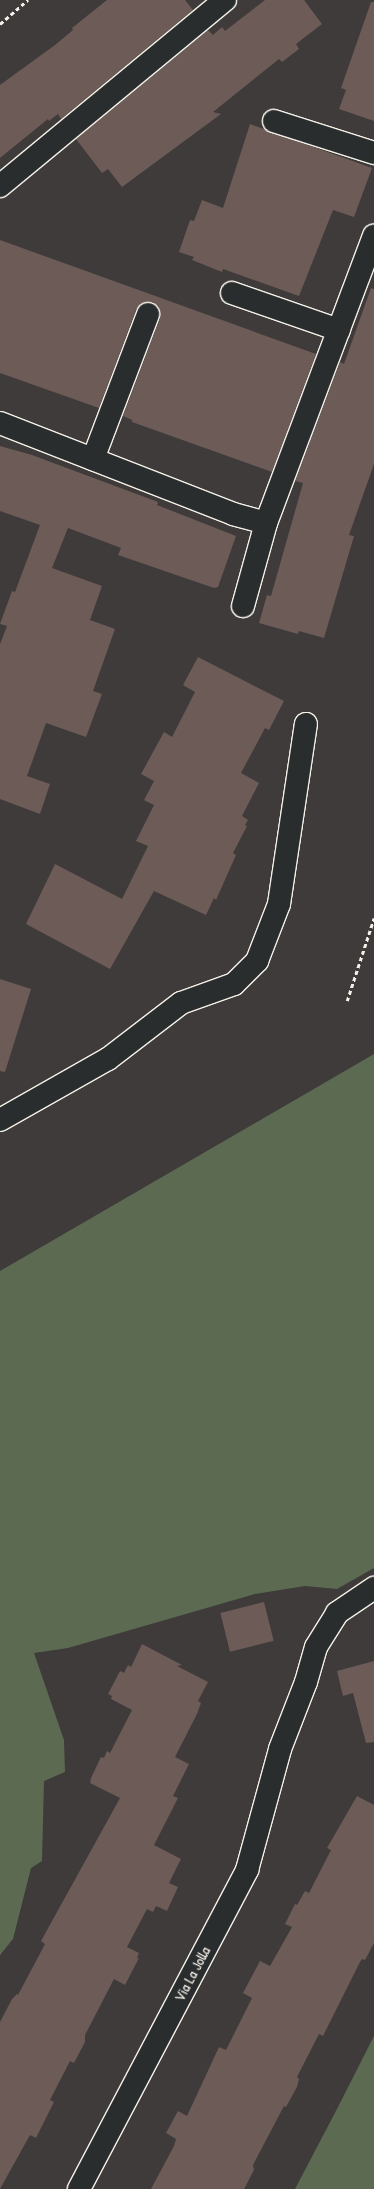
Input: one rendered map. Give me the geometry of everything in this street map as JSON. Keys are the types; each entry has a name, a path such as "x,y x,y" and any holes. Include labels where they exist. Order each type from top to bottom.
{"street":[{"path":"0,186 225,0"},
{"path":"274,121 374,153"},
{"path":"242,606 266,523 374,236"},
{"path":"232,293 339,330"},
{"path":"93,459 148,314"},
{"path":"0,423 233,514 266,523"},
{"path":"0,1120 108,1059 181,1003 234,984 257,961 280,904 306,724"},
{"name":"Via La Jolla","path":"79,2189 247,1870 280,1749 306,1682 316,1647 337,1613 374,1588"}],"path":[{"path":"0,24 28,0"},
{"path":"347,1001 374,918"}],"green space":[{"path":"374,1054 374,1568 337,1589 305,1586 255,1594 68,1648 34,1653 64,1740 65,1772 44,1781 42,1861 31,1868 13,1939 0,1955 0,1271"},
{"path":"374,2036 374,2189 295,2189 338,2107"}],"building":[{"path":"107,0 185,0 193,10 61,119 58,114 49,121 48,119 0,158 0,85 55,45 73,30 72,28"},
{"path":"265,0 304,0 322,24 296,44 299,49 282,62 279,59 213,112 221,114 122,187 108,169 102,173 76,139 208,30 213,35 222,27 225,31"},
{"path":"371,2 374,2 374,121 339,109 346,90 341,88"},
{"path":"250,124 372,168 354,217 333,210 299,296 223,269 222,272 192,260 194,257 179,252 190,220 194,221 202,200 223,208"},
{"path":"0,240 316,354 272,472 132,422 132,420 123,416 160,318 158,306 152,302 140,304 136,310 99,408 0,373"},
{"path":"371,288 374,289 374,464 349,535 354,536 324,638 299,631 298,634 259,623 267,595 271,596 303,483 295,481 340,362 344,364"},
{"path":"0,446 32,455 158,502 157,505 236,536 218,587 214,588 118,555 121,548 68,528 52,568 102,586 90,620 115,629 93,691 102,694 86,737 46,723 27,776 50,784 40,814 0,799 0,644 7,626 0,624 12,591 15,592 40,525 0,511"},
{"path":"198,657 284,701 269,730 265,728 241,773 259,783 242,816 248,820 245,825 247,826 233,853 236,855 216,900 214,898 206,915 154,891 110,969 26,924 55,864 122,899 148,846 136,841 154,805 144,800 154,781 141,774 164,732 172,737 195,692 183,685"},
{"path":"0,979 31,989 5,1072 0,1071"},
{"path":"264,1602 274,1641 230,1652 220,1613"},
{"path":"142,1644 182,1665 177,1666 208,1682 198,1701 201,1703 197,1714 175,1757 189,1764 173,1796 178,1798 154,1845 181,1859 169,1883 178,1887 167,1911 156,1906 153,1912 147,1909 127,1947 139,1953 137,1958 139,1958 125,1985 114,1979 85,2035 85,2042 74,2063 70,2061 50,2100 54,2102 36,2138 30,2135 0,2189 0,2022 12,1999 17,1994 18,1995 45,1944 41,1941 120,1798 90,1783 101,1757 104,1758 107,1751 110,1753 132,1710 111,1699 112,1696 108,1694 120,1671 124,1673 128,1665 131,1667"},
{"path":"374,1661 374,1742 366,1743 353,1693 343,1696 337,1671"},
{"path":"357,1796 374,1805 374,1943 365,1960 362,1959 360,1962 323,2036 319,2034 297,2077 299,2079 297,2087 286,2107 284,2106 253,2165 254,2170 244,2189 151,2189 174,2146 176,2139 166,2133 178,2111 187,2116 219,2047 226,2050 252,1998 243,1993 260,1961 270,1966 292,1927 285,1924 295,1904 297,1905 305,1891 309,1893 331,1850 327,1848"}]}
